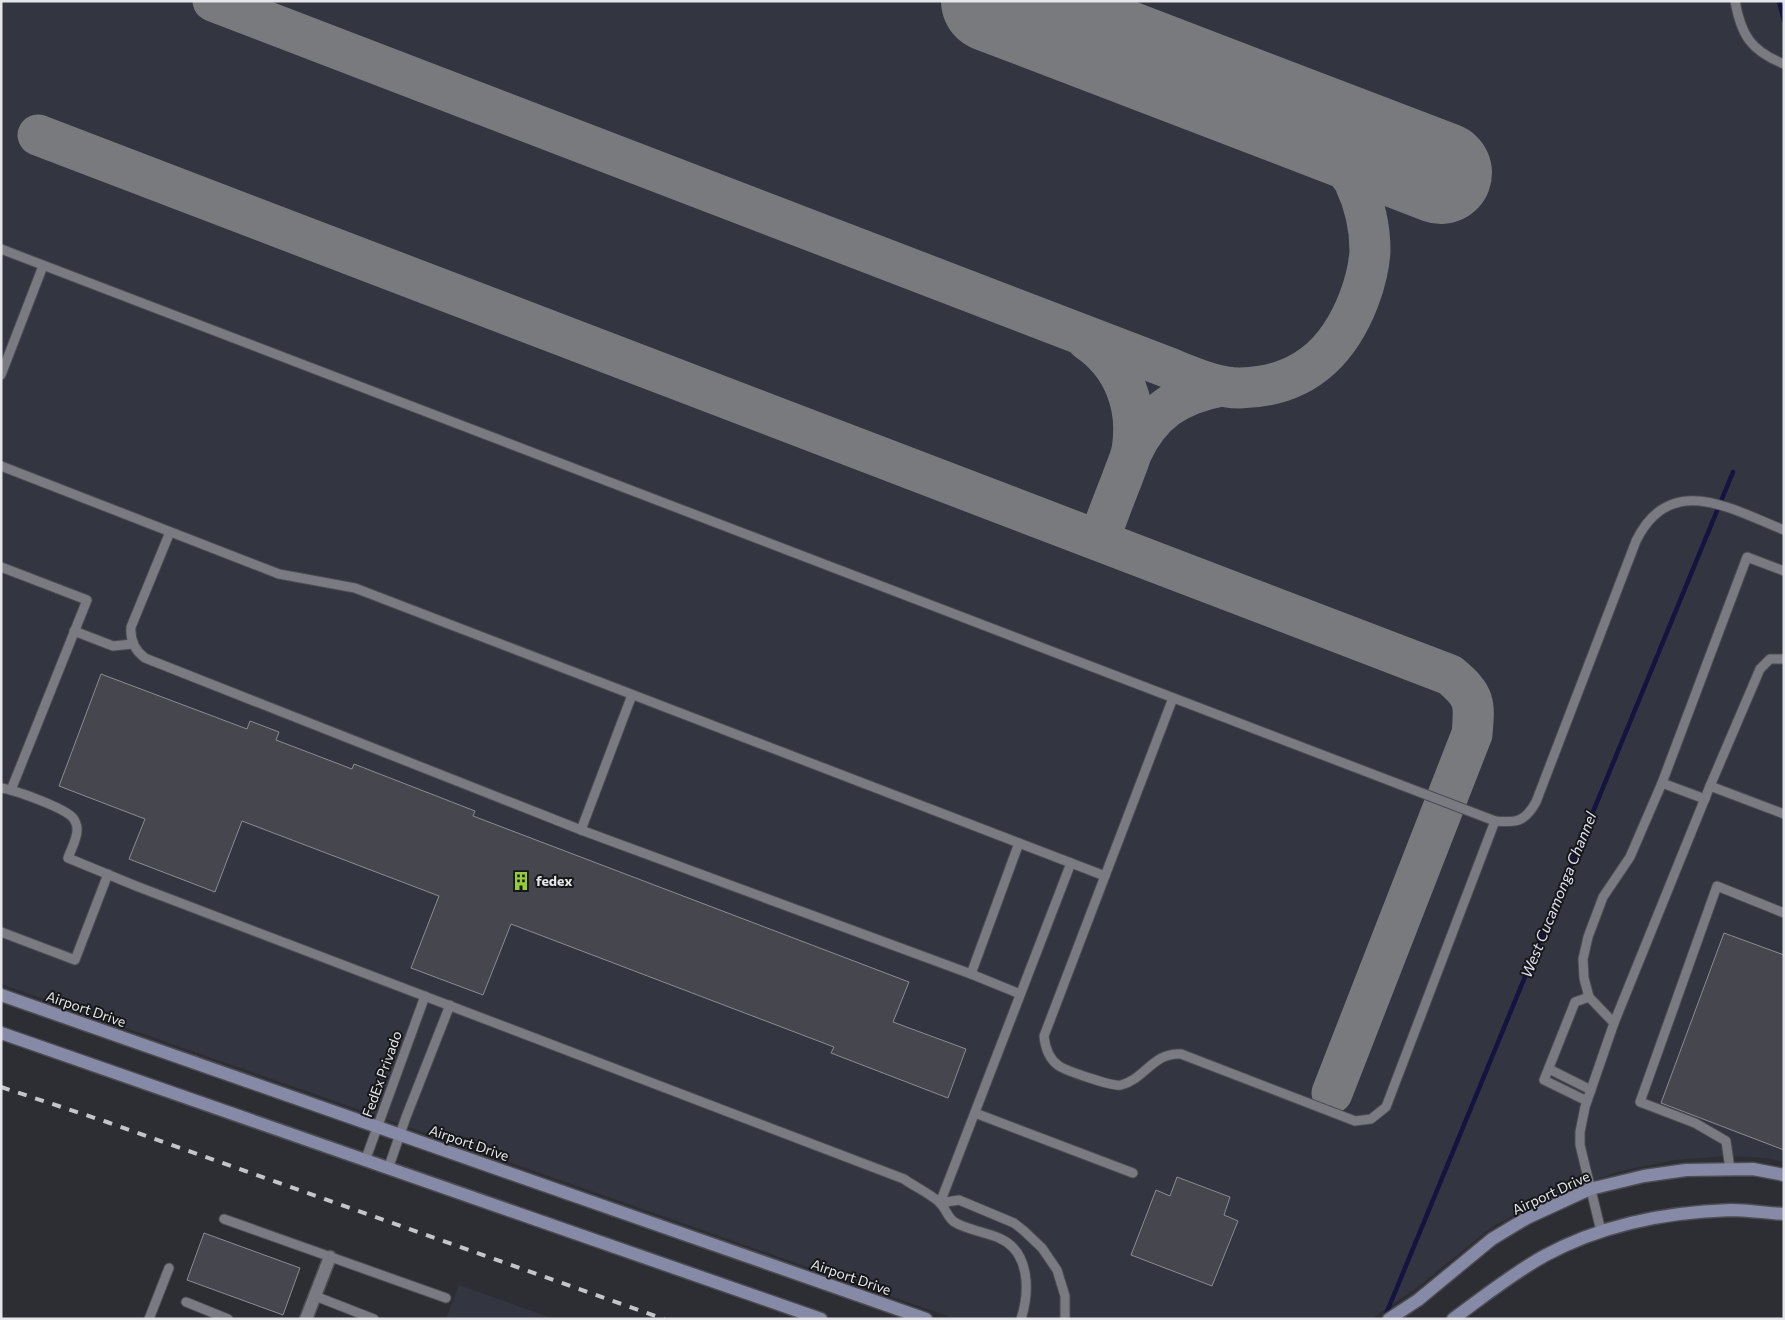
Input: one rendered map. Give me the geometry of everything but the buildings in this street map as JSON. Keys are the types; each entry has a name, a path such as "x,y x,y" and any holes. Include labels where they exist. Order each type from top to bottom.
{"main road":[{"name":"Airport Drive","path":"1,996 926,1319"},
{"path":"1,1033 820,1319"},
{"name":"Airport Drive","path":"1389,1319 1418,1300 1492,1239 1527,1218 1590,1189 1644,1176 1686,1170 1754,1168 1784,1175"},
{"path":"1453,1319 1544,1256 1601,1231 1641,1220 1678,1214 1732,1210 1784,1214"}],"street":[{"path":"306,1319 330,1257"}],"lane":[{"path":"1735,1 1737,16 1743,31 1752,45 1767,56 1780,62"},
{"path":"1,249 1495,821 1516,822 1525,818 1536,802 1642,529 1650,518 1668,506 1679,502 1705,500 1784,530"},
{"path":"1,375 44,266"},
{"path":"1,466 279,574 355,588 1105,876"},
{"path":"170,532 131,627 130,635 133,644 137,652 145,658 581,830 971,974 1020,994"},
{"path":"1614,1023 1589,997 1584,978 1583,959 1593,920 1603,897 1630,857 1662,783 1746,557 1784,571"},
{"path":"1,567 86,600 11,790"},
{"path":"74,631 113,646 133,644"},
{"path":"1601,1231 1580,1145 1580,1132 1587,1101 1614,1023 1760,668 1770,659 1784,659"},
{"path":"581,830 632,694"},
{"path":"1173,698 1044,1036 1045,1046 1050,1056 1059,1066 1108,1084 1120,1085 1130,1081 1162,1057 1172,1053 1182,1054 1354,1121 1371,1119 1386,1107 1495,821"},
{"path":"1662,783 1705,800"},
{"path":"1710,786 1784,814"},
{"path":"1,788 63,810 73,818 77,827 77,835 68,858 904,1179 940,1203 953,1222 1000,1238 1013,1246 1023,1262 1026,1295 1021,1319"},
{"path":"971,974 1019,844"},
{"path":"940,1203 1071,863"},
{"path":"1,932 75,960 108,874"},
{"path":"1730,1169 1726,1141 1695,1123 1640,1102 1718,886 1784,913"},
{"name":"FedEx Privado","path":"365,1161 425,996"},
{"path":"1587,1101 1544,1080 1575,1002 1589,997"},
{"path":"388,1169 450,1005"},
{"path":"1549,1069 1591,1090"},
{"path":"974,1112 1133,1173"},
{"path":"940,1203 959,1200 1014,1223 1024,1230 1042,1248 1057,1270 1065,1296 1065,1319"},
{"path":"224,1220 446,1298"},
{"path":"149,1319 169,1268"},
{"path":"315,1296 374,1319"},
{"path":"186,1302 228,1319"}],"shaded area":[{"path":"1,1 1784,1 1784,1162 1768,1158 1726,1156 1675,1160 1620,1171 1547,1198 1493,1226 1419,1286 1371,1319 956,1319 1,984"},
{"path":"459,1285 554,1319 446,1319"}],"waterway":[{"name":"West Cucamonga Channel","path":"1779,1 1784,21"},
{"name":"West Cucamonga Channel","path":"1384,1319 1733,472"}],"taxiway":[{"path":"213,1 1192,377 1230,387 1262,386 1281,381 1299,374 1315,364 1340,336 1350,319 1361,293 1368,269 1370,251 1368,224 1354,181 1323,143 1284,113"},
{"path":"38,135 1450,675 1469,694 1472,700 1472,734 1332,1093"},
{"path":"1087,340 1100,350 1119,374 1131,403 1134,434 1129,461 1099,540"},
{"path":"1132,452 1148,426 1167,407 1192,394 1221,386"}],"runway":[{"path":"992,1 1441,173"}],"railway":[{"path":"1,1087 107,1122 664,1319"}],"place":[{"name":"fedex","path":"521,881"}]}
